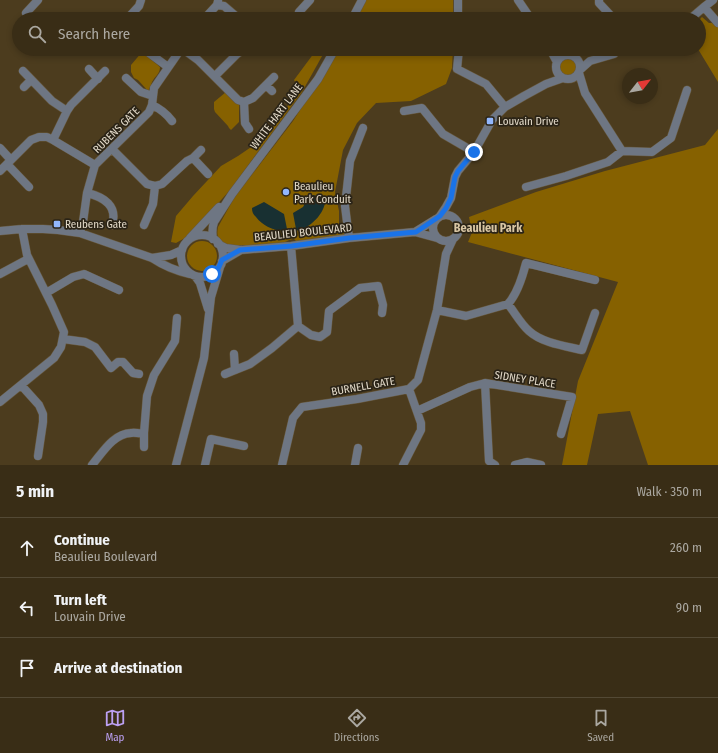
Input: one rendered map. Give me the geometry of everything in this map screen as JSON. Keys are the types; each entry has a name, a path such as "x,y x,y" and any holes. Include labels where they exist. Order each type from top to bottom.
{"street":[{"path":"26,0 32,6"},
{"path":"27,12 38,0"},
{"path":"299,12 310,0"},
{"path":"356,12 362,0"},
{"path":"458,0 458,12"},
{"path":"518,0 526,12"},
{"path":"599,0 599,3 607,12"},
{"path":"698,12 713,0"},
{"path":"133,12 142,1"},
{"path":"210,12 218,2 231,12"},
{"path":"704,7 718,23"},
{"path":"153,56 168,67"},
{"name":"RUBENS GATE","path":"80,233 87,193 95,166 149,112 152,105 154,88 177,56"},
{"path":"192,56 215,76 238,100 244,102 269,88 274,77"},
{"path":"215,76 235,56"},
{"name":"WHITE HART LANE","path":"215,241 212,234 214,222 232,194 318,79 331,56"},
{"path":"458,56 457,69 486,84 506,107"},
{"path":"553,56 556,64 556,70 560,76 584,91"},
{"path":"546,84 561,56"},
{"path":"571,56 579,60 584,91 622,151"},
{"path":"572,56 590,61"},
{"path":"451,198 452,208 459,226 459,230 453,239 450,241 445,241 438,238 434,234 434,223 446,208 451,198 455,177 458,171 474,152 492,120 506,107 546,84 572,78 576,76 590,61 607,56"},
{"path":"89,69 98,79"},
{"path":"23,71 52,101 67,111"},
{"path":"53,140 71,105 105,71"},
{"name":"RUBENS GATE","path":"126,78 141,92 153,96"},
{"path":"24,87 31,80"},
{"path":"526,187 608,162 622,151 652,152 671,138 687,90"},
{"path":"244,102 245,123 249,129"},
{"name":"RUBENS GATE","path":"152,105 160,108 172,121"},
{"path":"404,111 422,108 443,134 474,152"},
{"path":"349,238 345,206 350,161 363,128"},
{"path":"0,171 31,140 39,137 47,137 53,140 95,166"},
{"path":"0,148 29,187"},
{"path":"112,149 147,184 155,186 162,184 201,150"},
{"path":"193,158 208,174"},
{"path":"144,225 153,204 155,186"},
{"path":"87,193 104,199 112,208 114,218 112,225"},
{"name":"WHITE HART LANE","path":"188,240 232,194"},
{"path":"438,218 447,215 456,219"},
{"name":"BEAULIEU BOULEVARD","path":"416,232 438,218"},
{"path":"0,402 54,358 61,347 64,332 28,259 22,229"},
{"path":"0,231 22,229 58,230 80,233 152,258 160,264 180,272 203,277 210,276 217,271 221,264"},
{"name":"BEAULIEU BOULEVARD","path":"215,241 226,248 240,250 292,246 349,238 416,232 438,238"},
{"path":"176,465 204,358 208,312 221,264 222,252 215,241 206,236 199,236 188,240 182,250 181,256 182,264 185,269 200,283 208,312"},
{"name":"BURNELL GATE","path":"438,238 443,254 444,266"},
{"name":"BURNELL GATE","path":"282,465 293,418 302,407 357,400 409,389 418,380 437,310 446,254 453,239"},
{"path":"292,246 298,326 311,336 320,337 327,332 329,311 360,288 378,286 383,305 382,313"},
{"path":"152,258 171,255 182,250"},
{"name":"BEAULIEU BOULEVARD","path":"221,264 240,250"},
{"path":"0,274 28,259"},
{"path":"437,310 466,316 508,304 515,295 526,262 595,280"},
{"path":"46,293 73,277 84,274 119,290"},
{"path":"508,304 522,323 535,335 543,339 582,350 595,313"},
{"path":"144,447 147,396 154,375 175,341 177,318"},
{"path":"225,374 250,364 298,326"},
{"path":"63,339 85,342 95,347 111,368 118,362 122,362 133,373 139,374"},
{"path":"234,354 235,370"},
{"path":"485,383 489,461 495,465"},
{"name":"SIDNEY PLACE","path":"417,411 470,387 485,383 572,398 562,434"},
{"path":"21,384 39,405 43,414 38,456"},
{"path":"403,465 421,430 421,423 409,389"},
{"path":"92,465 112,441 122,435 144,433"},
{"path":"205,465 210,439 244,446"},
{"path":"355,465 358,448"},
{"path":"515,465 527,462 541,465"}],"shaded area":[{"path":"365,0 453,0 453,12 359,12"},
{"path":"706,20 718,27 718,82 702,56 706,56"},
{"path":"139,56 147,56 160,67 148,91 138,80 134,78 131,72 131,65"},
{"path":"312,56 322,56 302,92 230,190 198,226 185,238 176,243 171,242 176,216 221,166 263,139 300,90 294,80"},
{"path":"335,56 453,56 452,68 446,84 411,101 376,103 357,123 343,150 335,192 339,211 339,227 345,229 345,236 299,242 292,239 273,245 227,245 218,238 218,227 234,198 293,121"},
{"path":"568,58 574,61 577,67 574,73 568,76 562,73 559,67 562,61"},
{"path":"226,92 239,103 239,122 231,130 214,109 214,102"},
{"path":"718,129 718,465 648,465 630,411 598,414 587,465 562,465 578,381 618,282 468,242 473,230 469,217 536,192 605,171 705,145"},
{"path":"202,241 208,242 216,250 216,262 208,270 202,271 196,270 188,262 187,256 188,250 196,242"}],"water":[{"path":"313,195 325,198 323,209 317,219 308,227 298,231 296,229 293,213 303,207 309,196"},
{"path":"264,202 284,214 287,229 284,231 272,229 262,223 255,216 252,212 252,208"}],"place":[{"name":"Louvain Drive","path":"490,121"},
{"name":"Beaulieu Park Conduit","path":"286,192"},
{"name":"Reubens Gate","path":"57,224"}],"district":[{"name":"Beaulieu Park","path":"488,228"}],"route":[{"path":"212,274 221,265 222,260 240,250 292,246 349,238 416,232 440,216 446,208 451,198 455,177 458,171 474,152"}]}
